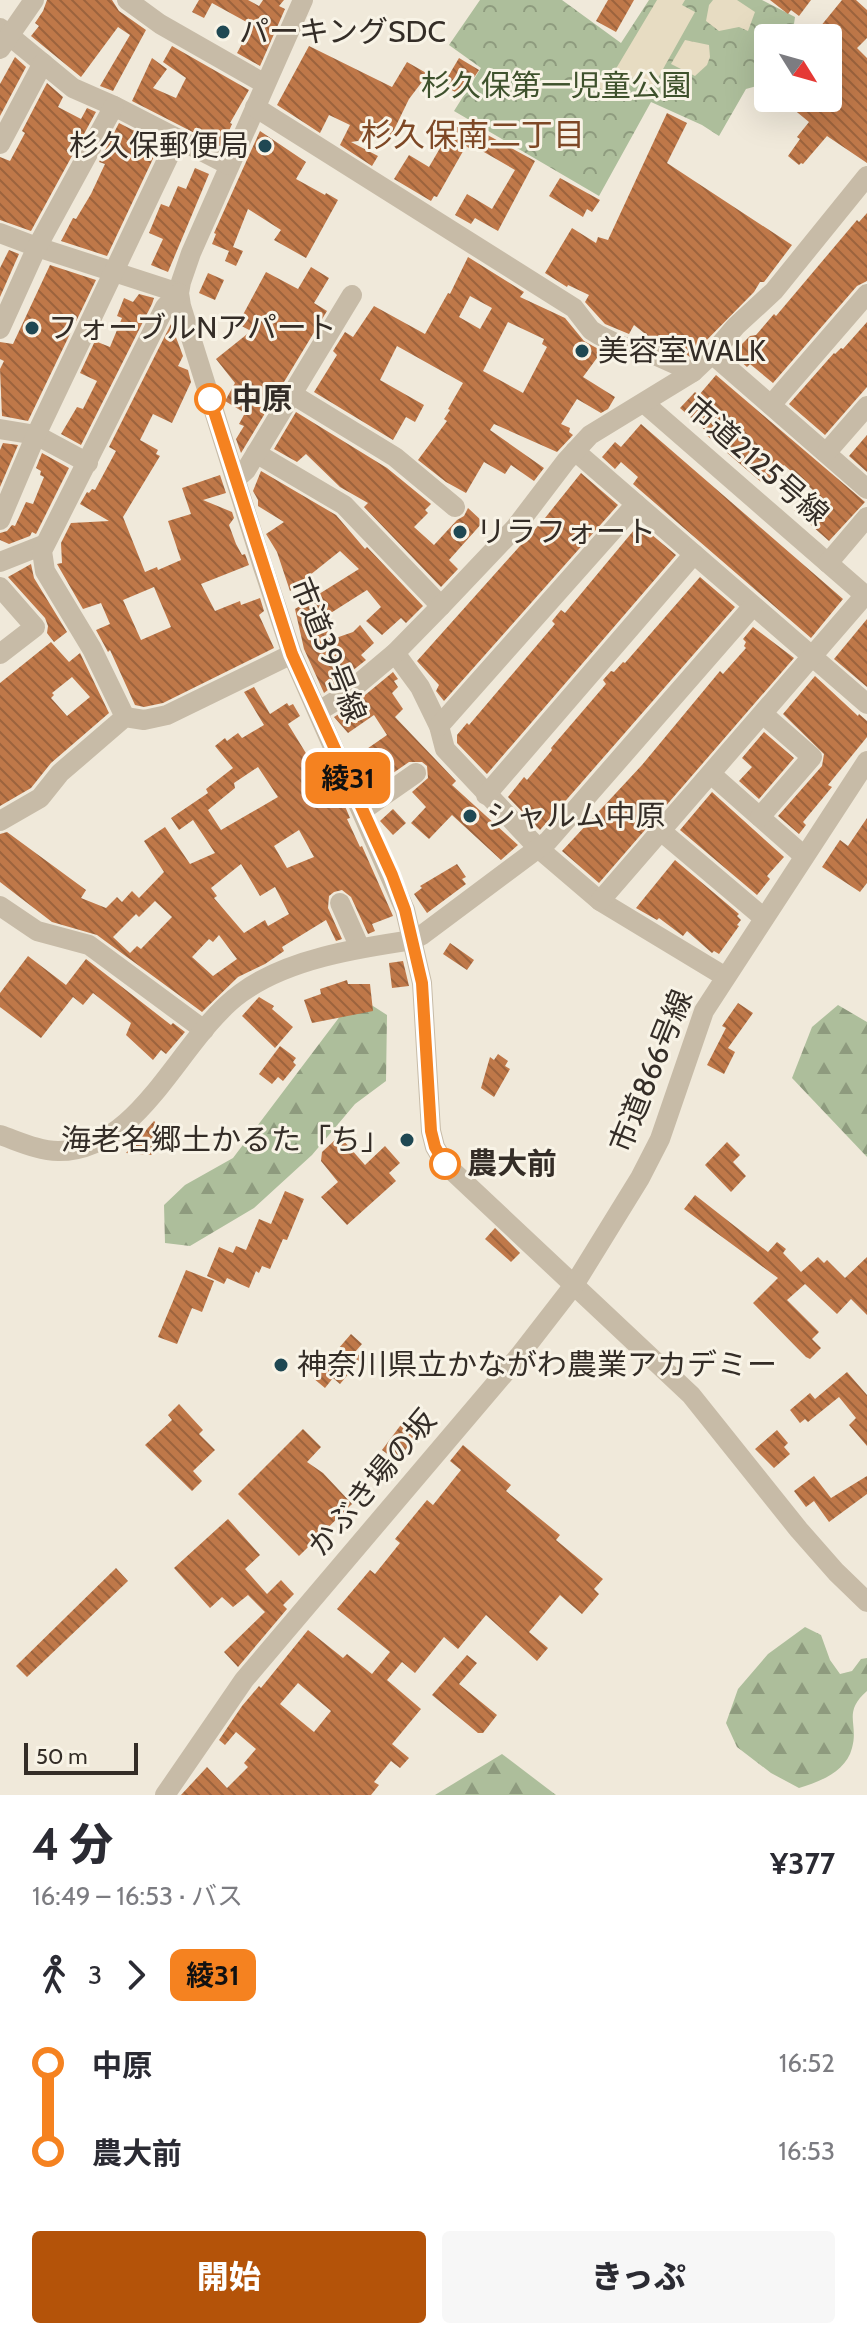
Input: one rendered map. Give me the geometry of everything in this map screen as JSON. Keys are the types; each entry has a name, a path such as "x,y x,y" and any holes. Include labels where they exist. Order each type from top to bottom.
{"street":[{"path":"34,0 3,37 43,63 73,88 229,165"},
{"path":"127,0 160,24 265,84"},
{"path":"125,717 92,649 45,571 43,545 88,463 165,307 179,293 191,253 265,84 295,3"},
{"path":"0,144 43,63"},
{"path":"0,329 37,247 114,106"},
{"path":"255,107 574,308 591,330 599,335 693,372"},
{"path":"0,520 36,435 177,139"},
{"path":"319,711 345,695 395,653 515,528 590,435 693,372 712,354 736,326 774,291 867,176"},
{"path":"0,233 179,293"},
{"name":"市道39号線","path":"179,293 184,318 292,654 392,875 413,940 422,983 431,1131 435,1147 445,1164 691,1395 799,1530 867,1602"},
{"path":"771,405 867,294"},
{"path":"236,479 246,470 352,295"},
{"path":"712,354 867,489"},
{"path":"292,394 395,457 455,507"},
{"name":"市道2125号線","path":"644,403 866,596"},
{"path":"826,453 867,406"},
{"path":"0,429 36,435 88,463"},
{"path":"575,451 867,704"},
{"path":"256,453 344,505 441,606"},
{"path":"439,726 636,504"},
{"path":"828,563 867,517"},
{"path":"0,562 43,545"},
{"path":"486,795 694,554"},
{"path":"0,587 35,627 0,654"},
{"path":"600,901 866,596"},
{"path":"0,1135 60,1152 88,1148 108,1139 128,1123 204,1030 238,994 260,981 327,955 413,940 548,841 753,606"},
{"path":"395,653 420,687 439,726 445,749 538,848 600,901 724,976"},
{"path":"0,821 40,798 60,773 125,717 144,720 167,715 292,654"},
{"path":"760,817 812,757 763,714"},
{"name":"市道866号線","path":"574,1285 640,1178 660,1139 704,1011 724,976 866,764"},
{"path":"363,810 416,773"},
{"path":"711,774 804,856"},
{"path":"661,831 764,918"},
{"path":"340,903 360,948"},
{"path":"0,906 37,931 89,945 204,1030"},
{"name":"かぶき場の坂","path":"165,1795 244,1680 519,1356 574,1285"}],"green space":[{"name":"杉久保第一児童公園","path":"480,0 562,0 621,43 649,0 762,0 795,17 794,24 754,24 754,87 746,89 719,136 651,102 599,196 454,111 481,68 449,45"},
{"path":"359,997 387,1015 386,1081 355,1104 312,1155 254,1208 190,1246 165,1243 164,1205 185,1185 233,1158 350,1003"},
{"path":"838,1005 867,1022 867,1157 792,1078 812,1027"},
{"path":"805,1627 821,1635 830,1660 840,1674 852,1671 861,1659 867,1658 867,1691 853,1712 854,1739 844,1764 823,1779 799,1788 771,1773 737,1747 726,1723 738,1689 768,1654"},
{"path":"502,1754 556,1795 435,1795"}],"shaded area":[{"path":"657,0 685,0 682,5 695,12 653,87 631,77 626,88 603,91 596,84 614,72"},
{"path":"713,0 737,0 755,12 748,31 739,27 719,31 706,21"},
{"path":"685,40 709,45 707,65 695,76 671,64"}],"building":[{"path":"47,0 112,0 119,11 146,30 113,91 100,86 130,35 118,27 81,77 31,36 39,26 35,23"},
{"path":"199,0 248,0 259,6 263,0 284,0 279,6 285,9 260,66 237,53 252,25 212,3 204,18 192,12"},
{"path":"608,0 634,0 616,32 596,21"},
{"path":"770,0 811,0 799,16 791,10 788,14"},
{"path":"842,0 856,0 867,10 867,38 857,48 867,58 867,163 827,136 803,164 799,165 788,156 809,122 797,112 842,112 842,24 822,24"},
{"path":"172,46 249,90 230,123 222,147 132,101 152,58 167,69 153,88 176,98 186,78 163,62"},
{"path":"309,46 392,87 407,62 428,74 409,99 391,136 351,142 378,156 372,166 340,145 350,125 329,115 320,133 277,105"},
{"path":"15,57 26,67 0,116 0,84"},
{"path":"459,58 479,70 462,96 443,85"},
{"path":"47,83 63,97 58,107 81,119 87,108 96,112 31,231 0,220 0,157 10,161"},
{"path":"667,113 687,123 667,163 792,245 764,282 760,282 754,292 690,357 667,341 664,345 653,340 634,325 629,334 605,324 585,302 589,295 567,287 545,273 572,228 596,243 598,237 608,240"},
{"path":"460,120 535,161 498,231 475,218 471,224 455,215 467,194 492,209 515,170 470,144 437,197 434,196 431,201 394,179 409,155 429,167"},
{"path":"119,123 160,144 107,256 61,241 91,194 105,164 99,162"},
{"path":"260,131 306,162 296,179 338,200 306,258 274,240 281,230 248,209 233,247 243,251 236,266 225,261 229,251 212,244 214,233"},
{"path":"195,168 209,174 168,272 151,265 163,239 149,233 161,204 169,207 178,186 186,189"},
{"path":"560,178 600,200 592,212 587,209 583,217 549,196"},
{"path":"867,213 867,281 857,286 773,383 750,364 747,367 732,354 750,336 756,335 774,314 776,316 857,220 859,222"},
{"path":"9,250 19,254 0,297 0,268"},
{"path":"468,257 524,292 520,297 565,318 584,341 602,351 583,377 615,397 608,409 601,413 577,399 561,424 570,428 569,432 573,435 557,452 494,424 490,430 544,468 534,481 511,465 505,474 484,462 466,493 418,460 447,421 444,419 448,409 463,383 397,346 380,380 424,405 415,422 406,417 393,440 314,392 337,355 333,351 345,332 353,337 374,306 425,334","holes":["470,296 492,308 480,329 459,317","508,322 544,339 542,344 547,347 523,393 483,371"]},
{"path":"50,265 96,280 28,421 2,416 0,369 4,361 0,359 0,342 13,344"},
{"path":"311,267 329,278 314,303 327,311 241,453 236,439 244,426 239,424 245,413 225,401 235,383 216,359 251,331 238,324 266,272 298,289"},
{"path":"208,273 224,280 215,300 199,293"},
{"path":"139,294 154,298 152,304 81,445 61,434 77,407 83,409 97,381 80,373 95,341 110,347 122,318 117,316 124,298 133,302"},
{"path":"867,322 867,387 825,435 789,404 834,353 843,349"},
{"path":"171,324 183,356 178,366 188,370 191,382 172,423 153,414 140,440 158,450 156,454 160,456 123,517 145,572 157,567 158,570 181,560 168,521 191,514 182,488 220,475 226,493 203,500 232,512 234,518 229,525 249,565 201,584 215,611 240,601 241,605 260,598 264,611 259,615 274,648 163,703 144,707 135,705 110,650 108,652 96,630 110,624 101,603 83,609 57,564 62,563 61,543 71,523 109,521 80,504 87,492 95,490 116,451 109,447","holes":["154,587 171,627 141,640 123,600"]},
{"path":"716,375 865,502 829,541 794,510 813,490 784,465 771,480 760,481 680,408 695,392 699,395"},
{"path":"296,412 387,468 431,504 425,510 428,513 414,527 434,545 464,516 468,508 483,522 449,560 458,569 441,587 364,507 368,503 340,487 306,454 297,462 274,449"},
{"path":"641,424 843,599 811,638 633,484 638,477 621,462 615,469 602,457 615,442 621,447"},
{"path":"867,435 867,472 849,456"},
{"path":"3,443 18,445 0,487 0,450"},
{"path":"42,453 69,468 36,534 32,532 30,536 9,544 0,540 0,533 15,526 26,502 33,504 44,477 36,468"},
{"path":"261,471 336,515 365,549 367,547 423,606 406,623 401,618 382,635 366,621 381,607 367,590 326,616 333,639 353,632 360,625 374,643 361,655 366,660 324,693 304,649 295,609 359,569 340,551 290,591 277,552 266,534 284,522 258,506 253,491"},
{"path":"581,473 618,505 444,701 436,691 439,685 417,661 545,518"},
{"path":"639,524 676,555 487,774 457,743 457,735 555,624 552,621 561,610 565,613"},
{"path":"31,564 34,578 67,632 54,642 47,633 45,618 8,577"},
{"path":"700,577 735,607 540,830 508,797 524,777 527,780 606,684 603,680 625,663"},
{"path":"867,619 867,687 834,659"},
{"path":"753,627 794,658 599,883 562,851 642,765 720,671 723,674 746,648 743,639"},
{"path":"51,642 69,662 80,653 109,713 51,763 31,788 0,806 0,683","holes":["72,677 90,697 67,716 51,698 52,693"]},
{"path":"393,672 398,679 394,681 398,687 392,693 403,709 395,717 456,781 452,785 518,845 501,860 452,815 429,839 411,823 426,807 412,792 428,778 427,766 422,762 409,762 370,789 363,782 356,768 367,760 361,753 387,735 374,715 348,733 334,717"},
{"path":"815,676 867,721 867,737 828,785 832,787 803,822 806,825 799,834 778,816 822,766 824,754 783,714"},
{"path":"254,687 270,714 287,703 289,706 293,704 300,716 288,724 312,763 319,760 328,780 333,778 350,818 347,819 393,916 372,924 375,931 368,934 351,897 342,890 334,892 329,896 328,908 342,939 336,941 326,920 282,947 284,951 265,964 238,977 202,1012 97,935 52,922 0,882 0,834 7,832 86,890 81,898 106,908 117,897 122,902 132,891 139,898 164,872 144,841 165,827 190,864 215,853 193,820 179,830 171,818 208,793 206,789 233,768 215,746 225,738 227,741 238,733 242,738 264,725 244,692","holes":["258,767 278,797 221,830 208,810 235,788 234,783","299,830 314,857 287,868 274,846","241,864 260,896 275,887 289,914 268,926 265,920 244,933 214,898 217,896 211,888","155,901 172,917 141,949 137,946 130,953 113,937 136,914 139,917","219,935 237,959 213,976 192,957 209,939 213,942"]},
{"path":"764,732 794,758 759,799 739,781 752,767 742,758"},
{"path":"712,792 784,857 767,876 770,879 757,895 680,830"},
{"path":"393,809 406,823 393,835 380,821"},
{"path":"867,818 867,883 860,892 822,867 840,840 848,846"},
{"path":"675,860 739,914 739,926 719,954 712,953 687,931 683,936 659,918 657,920 636,908"},
{"path":"457,864 466,877 462,879 466,884 427,913 414,894 422,888 420,886"},
{"path":"450,943 474,960 467,970 443,954"},
{"path":"28,956 66,985 86,959 171,1025 173,1023 185,1032 166,1054 161,1050 153,1060 126,1035 131,1023 93,993 83,1005 73,997 41,1038 0,1007 0,993"},
{"path":"403,961 409,986 392,988 389,963"},
{"path":"347,980 348,984 370,984 373,1011 312,1023 304,1000 321,994 320,989"},
{"path":"259,997 274,1006 272,1009 293,1027 275,1048 242,1016"},
{"path":"738,1003 753,1013 728,1048 735,1052 724,1074 707,1065 726,1028 722,1026"},
{"path":"280,1046 296,1058 293,1062 296,1065 283,1081 278,1077 272,1084 259,1074"},
{"path":"498,1054 508,1061 505,1066 510,1069 494,1097 481,1088 490,1057 494,1060"},
{"path":"154,1121 175,1140 169,1151 160,1146 151,1155 126,1153"},
{"path":"335,1140 343,1140 365,1165 385,1146 400,1163 389,1173 396,1181 347,1225 321,1197 338,1182 321,1161 322,1152"},
{"path":"727,1142 740,1155 733,1162 746,1176 731,1192 705,1165"},
{"path":"285,1191 304,1199 287,1240 283,1239 270,1269 262,1266 259,1273 256,1271 249,1288 227,1278 224,1284 207,1276 219,1247 233,1253 236,1246 246,1250 259,1219 271,1224"},
{"path":"695,1195 768,1252 777,1242 786,1249 783,1253 801,1272 818,1257 824,1263 827,1260 845,1278 867,1257 867,1315 851,1299 837,1314 805,1284 787,1300 819,1332 812,1339 821,1348 810,1359 806,1357 753,1303 778,1278 684,1209"},
{"path":"495,1228 520,1253 511,1262 485,1239"},
{"path":"186,1270 214,1281 202,1312 192,1308 177,1344 158,1337"},
{"path":"351,1334 362,1344 355,1352 362,1358 340,1384 333,1378 325,1388 313,1378"},
{"path":"847,1372 867,1395 867,1446 849,1425 856,1418 839,1397 808,1422 805,1419 800,1423 790,1410 810,1393 815,1399"},
{"path":"179,1404 203,1430 199,1434 215,1450 193,1471 202,1481 192,1491 145,1445 172,1420 168,1415"},
{"path":"412,1410 427,1421 397,1461 382,1450"},
{"path":"303,1429 321,1447 307,1462 323,1473 352,1504 299,1556 238,1494"},
{"path":"777,1430 788,1443 784,1447 790,1454 774,1468 755,1449"},
{"path":"463,1445 511,1485 506,1491 560,1535 556,1540 603,1579 594,1589 599,1594 582,1614 560,1595 529,1632 548,1648 537,1661 486,1615 458,1649 444,1637 415,1673 402,1662 387,1680 421,1709 392,1744 409,1758 400,1768 391,1761 374,1782 379,1785 371,1795 181,1795 207,1767 227,1788 248,1767 244,1763 256,1749 236,1732 225,1745 219,1740 242,1706 259,1686 261,1688 308,1630 343,1658 347,1654 372,1674 390,1652 337,1609 370,1570 375,1574 400,1543 395,1539 427,1500 433,1505 461,1470 450,1461","holes":["298,1683 331,1711 314,1732 280,1704"]},
{"path":"814,1476 831,1498 867,1476 867,1494 829,1522 814,1501 806,1507 794,1491"},
{"path":"228,1519 260,1555 245,1569 267,1594 281,1580 294,1594 283,1605 287,1609 238,1667 224,1652 265,1612 248,1595 233,1607 222,1597 210,1608 174,1568"},
{"path":"116,1568 128,1581 27,1677 16,1666"},
{"path":"467,1655 477,1663 459,1684 497,1715 483,1733 478,1733 432,1695"}],"bus line":[{"name":"綾31","path":"210,399 292,654 405,910 422,983 431,1131 435,1147 445,1164"}],"place":[{"name":"パーキングSDC","path":"223,32"},
{"name":"杉久保郵便局","path":"265,146"},
{"name":"フォーブルNアパート","path":"32,328"},
{"name":"美容室WALK","path":"582,351"},
{"name":"中原","path":"210,399"},
{"name":"リラフォート","path":"460,532"},
{"name":"シャルム中原","path":"470,816"},
{"name":"海老名郷土かるた「ち」","path":"407,1140"},
{"name":"農大前","path":"445,1164"},
{"name":"神奈川県立かながわ農業アカデミー","path":"281,1365"}],"district":[{"name":"杉久保南二丁目","path":"473,135"}]}
